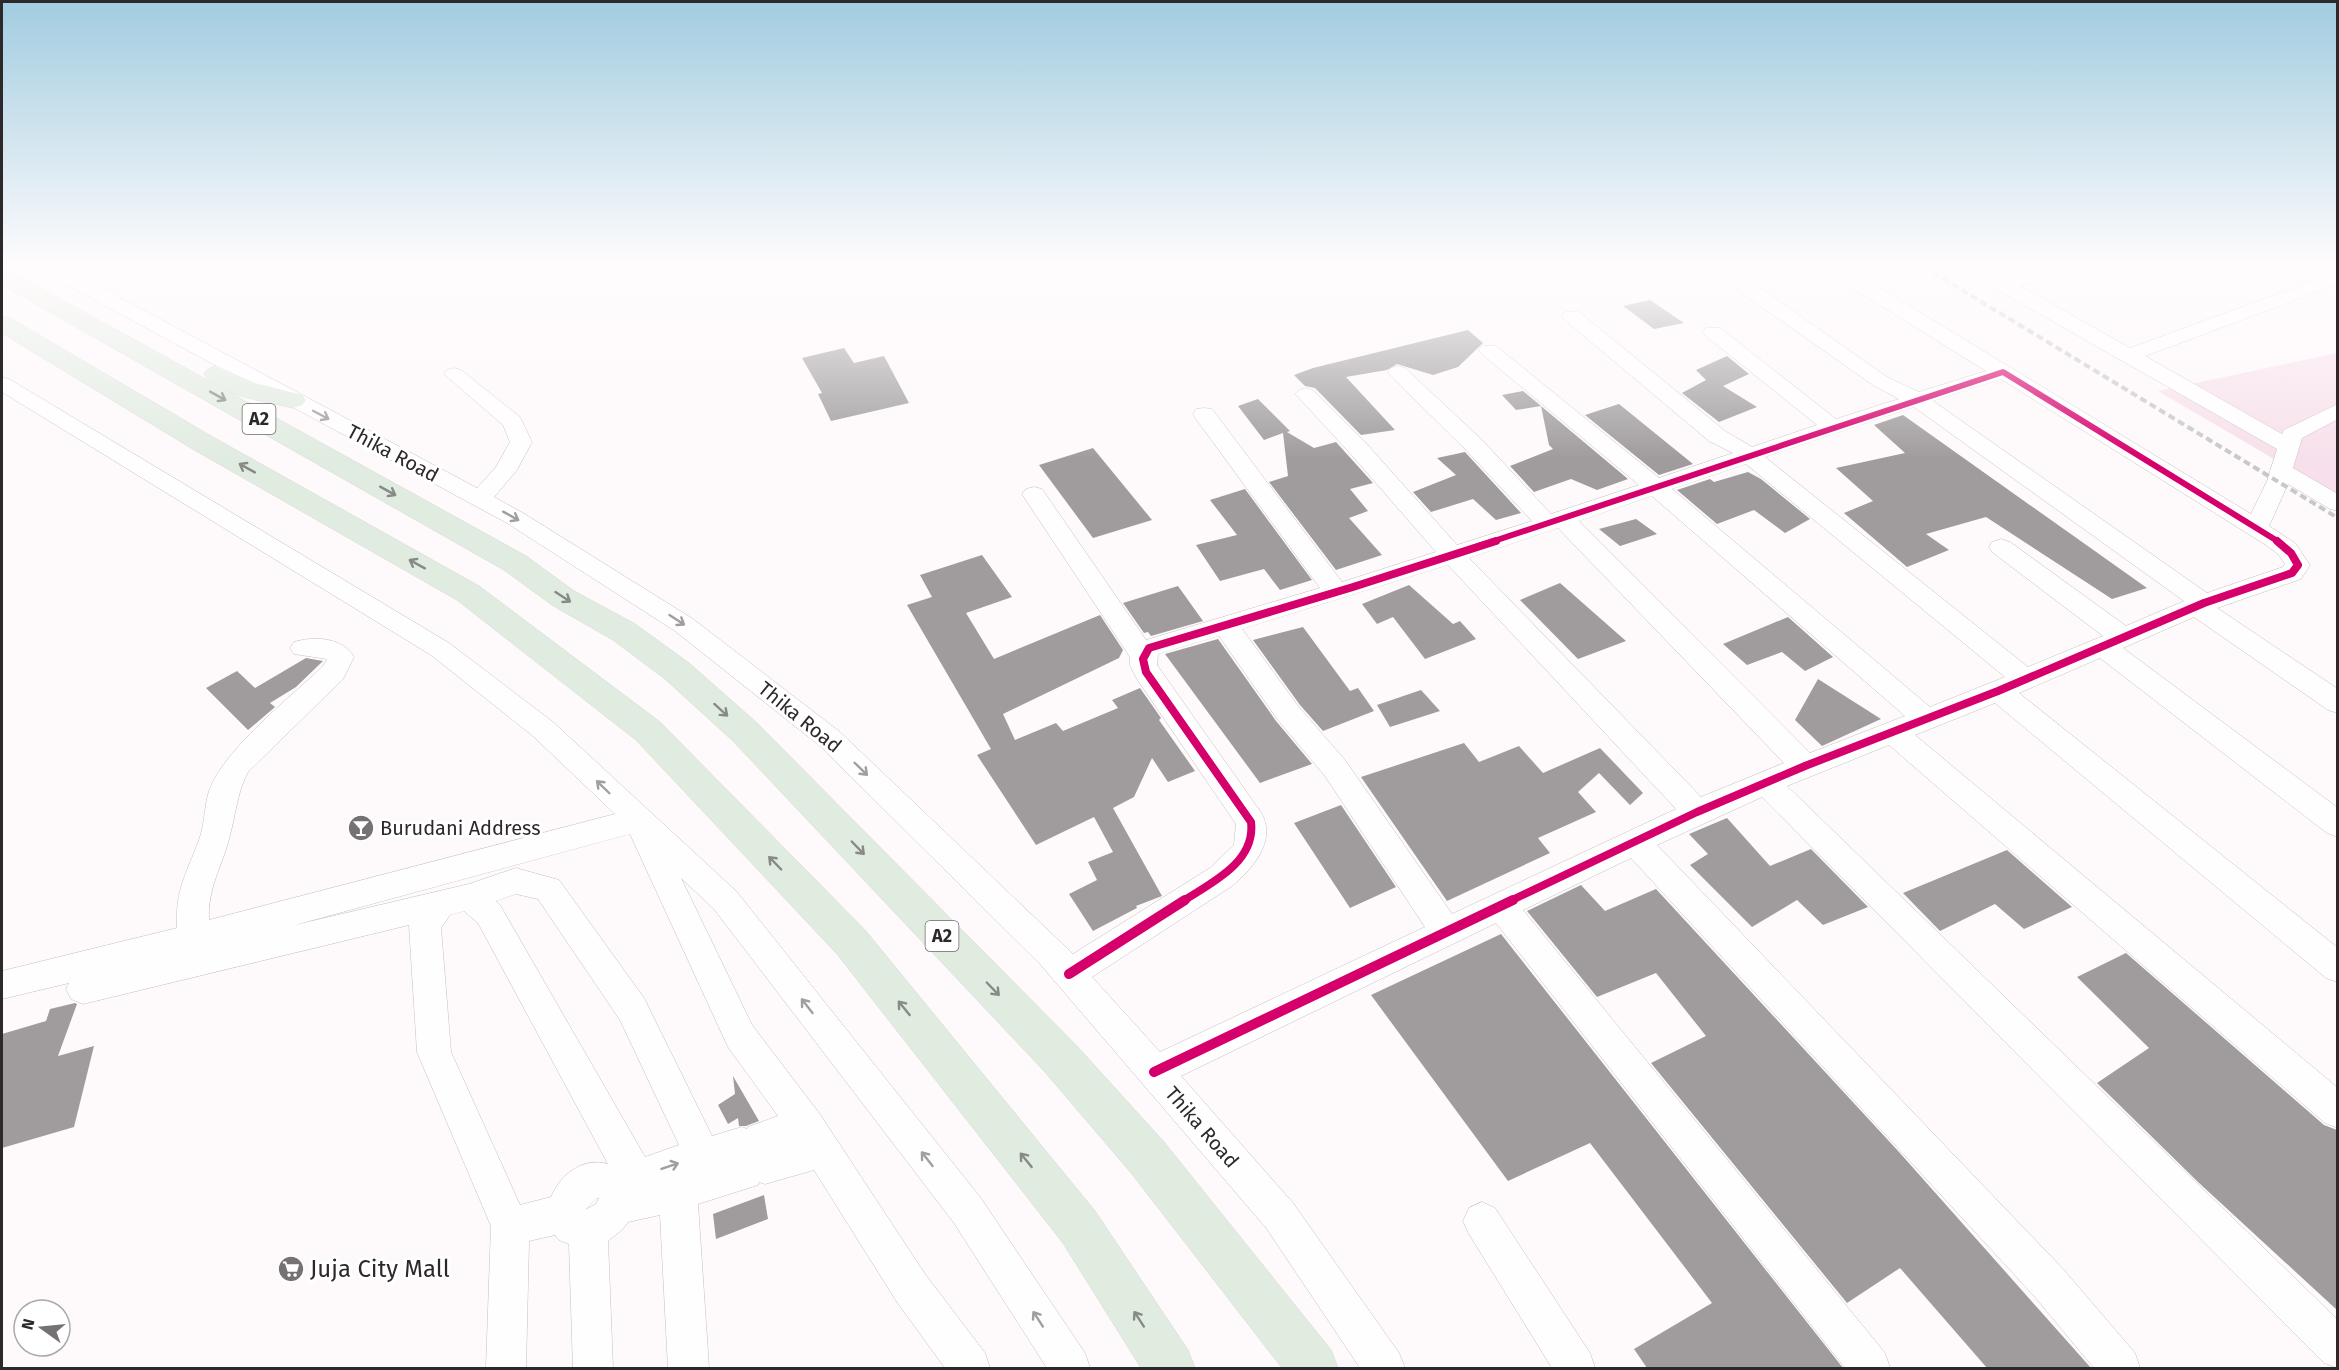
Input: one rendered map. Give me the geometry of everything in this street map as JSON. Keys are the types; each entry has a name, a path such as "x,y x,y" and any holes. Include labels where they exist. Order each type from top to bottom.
{"highway":[{"name":"A2","path":"15,331 201,442 468,593 648,731 851,942 1079,1227 1170,1368"},
{"name":"Thika Road","path":"102,331 515,562 563,598 624,632 677,671 745,732 1060,1058 1148,1158 1313,1368"},
{"path":"147,356 179,357 246,389 293,400"}],"street":[{"name":"Thika Road","path":"168,331 515,518 684,625 830,739 1070,974 1280,1216 1384,1368"},
{"path":"1590,331 1717,436 1737,446 1750,456 2025,679"},
{"path":"1809,331 1880,381 1916,399 2337,703"},
{"path":"1154,1072 1697,812 1805,766 1998,691 2200,605 2292,573 2298,564 2292,553 2256,528 1936,331"},
{"path":"2086,331 2230,415 2288,446"},
{"path":"2130,355 2193,331"},
{"path":"1713,332 1833,427"},
{"path":"1489,350 1654,486 1926,719"},
{"path":"1398,372 1554,520 1805,766"},
{"path":"1070,974 1221,877 1236,864 1245,852 1254,832 1251,822 1146,672 1142,664 1143,656 1149,648 1336,592 2003,372"},
{"path":"454,374 512,422 521,442 506,470 480,499"},
{"path":"2,383 440,649 543,729 725,900 967,1210 1070,1368"},
{"path":"1306,394 1357,447 1451,554 1697,812"},
{"path":"2256,528 2281,471 2292,435 2337,410"},
{"path":"1204,414 1336,592"},
{"path":"2281,471 2337,504"},
{"path":"1034,494 1143,656"},
{"path":"2001,547 2337,825"},
{"path":"1226,625 1288,713 1335,768 1446,932"},
{"path":"195,938 192,905 196,886 216,837 224,790 237,765 339,665 341,657 331,649 303,648"},
{"path":"1998,691 2337,968"},
{"path":"1893,732 2337,1111"},
{"path":"1766,783 2337,1349"},
{"path":"2,985 195,938 638,820"},
{"path":"638,820 740,1036 814,1138 911,1288 970,1368"},
{"path":"1635,842 2049,1283 2120,1368"},
{"path":"83,989 454,900 516,881 548,889 632,1009 703,1156"},
{"path":"454,900 489,914 604,1203 593,1368"},
{"path":"454,900 425,925 434,1052 510,1226 506,1368"},
{"path":"1501,906 1870,1368"},
{"path":"510,1226 604,1203 678,1192 753,1155 814,1138"},
{"path":"604,1203 703,1156 753,1155"},
{"path":"678,1192 689,1368"},
{"path":"1482,1221 1575,1368"}],"shaded area":[{"path":"2337,353 2337,496 2158,391"}],"building":[{"path":"1464,331 1469,331 1483,343 1458,367 1433,375 1397,364 1387,370 1346,377 1395,430 1361,435 1315,388 1305,386 1294,375 1313,368"},
{"path":"844,348 854,363 884,356 909,403 831,421 818,394 822,393 802,358"},
{"path":"1727,356 1749,374 1723,386 1757,407 1719,422 1682,393 1706,380 1696,370"},
{"path":"1523,391 1541,406 1516,410 1502,395"},
{"path":"1258,399 1290,431 1287,432 1314,448 1336,442 1373,483 1350,489 1368,511 1349,518 1382,555 1336,570 1269,482 1288,476 1283,433 1264,440 1238,406"},
{"path":"1619,404 1693,464 1659,475 1585,415"},
{"path":"1541,406 1628,479 1597,490 1571,479 1534,492 1510,466 1553,449 1549,445"},
{"path":"1903,415 2147,588 2112,599 1986,517 1926,534 1949,550 1907,567 1844,513 1873,501 1836,468 1905,453 1874,425"},
{"path":"1093,448 1152,520 1093,538 1039,465"},
{"path":"1465,452 1521,513 1496,520 1473,499 1431,512 1413,492 1456,475 1437,458"},
{"path":"1748,472 1761,479 1810,519 1785,533 1754,510 1717,524 1677,490 1710,479 1714,482"},
{"path":"1245,489 1312,580 1280,590 1264,569 1220,581 1196,545 1237,535 1210,500"},
{"path":"1636,519 1657,534 1620,546 1599,529"},
{"path":"982,555 1012,597 966,613 994,659 1100,615 1123,650 1119,658 1003,714 1015,740 1056,723 1063,731 1118,708 1112,700 1140,688 1161,718 1159,720 1195,771 1168,782 1152,758 1134,797 1113,808 1162,896 1136,906 1137,908 1093,931 1069,894 1097,880 1088,862 1113,852 1094,817 1036,845 977,755 991,749 907,605 932,597 920,575"},
{"path":"1560,583 1626,641 1578,659 1520,600"},
{"path":"1409,585 1453,624 1460,621 1476,639 1425,659 1393,617 1377,624 1362,604"},
{"path":"1178,586 1203,621 1151,636 1148,632 1144,633 1123,603"},
{"path":"1788,617 1833,657 1805,671 1782,652 1747,665 1723,644"},
{"path":"1303,627 1350,691 1358,688 1374,711 1323,731 1300,705 1253,640"},
{"path":"1218,639 1276,721 1312,764 1260,783 1165,654"},
{"path":"306,658 323,661 296,687 270,703 275,707 248,730 206,688 237,671 255,688"},
{"path":"1818,679 1881,719 1822,746 1795,720"},
{"path":"1421,690 1440,711 1390,727 1377,705"},
{"path":"1464,743 1479,762 1519,746 1543,773 1600,748 1643,793 1630,805 1599,773 1578,792 1596,812 1538,838 1550,853 1447,901 1361,777"},
{"path":"1341,805 1396,887 1350,908 1294,823"},
{"path":"1727,818 1770,866 1811,849 1868,907 1823,925 1797,900 1752,927 1690,865 1708,854 1689,834"},
{"path":"2007,850 2072,907 2024,929 1995,904 1940,931 1903,893"},
{"path":"1581,885 1605,911 1656,889 1899,1152 2091,1368 1987,1368 1900,1268 1847,1303 1651,1063 1706,1036 1656,973 1597,997 1527,911"},
{"path":"1501,934 1843,1368 1647,1368 1634,1349 1712,1303 1590,1143 1508,1181 1371,995"},
{"path":"2126,953 2324,1125 2337,1130 2337,1310 2198,1182 2097,1083 2149,1048 2077,977"},
{"path":"77,1004 58,1056 94,1046 74,1127 2,1148 2,1034 46,1021 50,1009"},
{"path":"733,1076 759,1121 739,1126 738,1118 728,1124 718,1105 735,1094"},
{"path":"764,1195 768,1219 716,1239 713,1214"}],"railway":[{"path":"2029,331 2338,518"}],"cycle path":[{"path":"1069,974 1221,877 1240,860 1251,839 1251,822 1146,672 1143,659 1149,648 1435,561 2003,372 2274,539 2291,553 2298,565 2292,573 2204,603 1998,691 1805,766 1697,812 1154,1072"}],"place":[{"name":"Burudani Address","path":"361,828"},
{"name":"Juja City Mall","path":"291,1269"}]}
